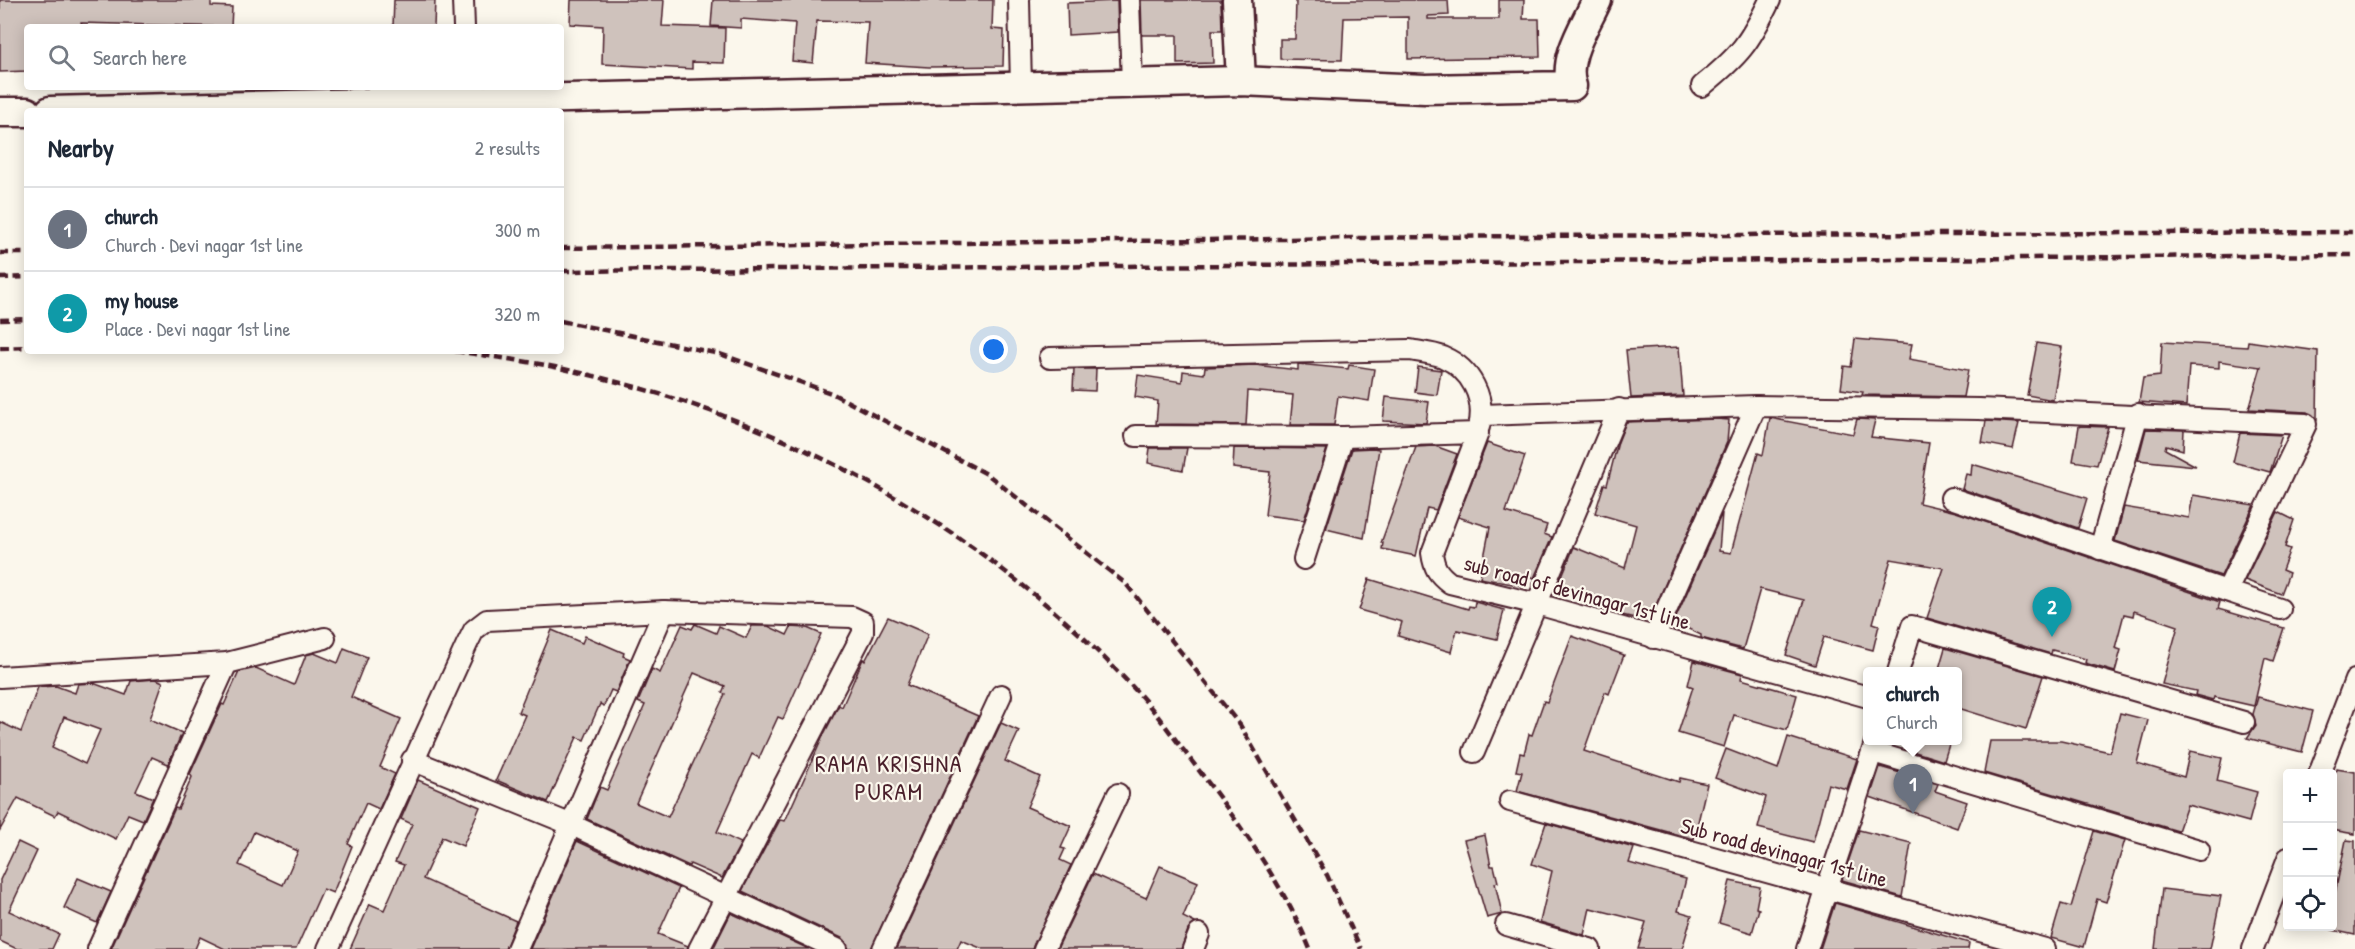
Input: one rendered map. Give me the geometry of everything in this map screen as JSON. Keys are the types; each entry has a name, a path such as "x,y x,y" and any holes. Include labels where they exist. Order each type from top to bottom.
{"street":[{"path":"463,0 464,24"},
{"path":"1019,0 1021,86"},
{"path":"1128,0 1132,84"},
{"path":"1237,0 1241,81"},
{"path":"124,108 467,94 1241,81 1425,89 1572,86 1568,76 1570,60 1597,0"},
{"path":"1702,86 1736,58 1748,44 1770,0"},
{"path":"0,112 24,112"},
{"path":"1050,358 1410,350 1442,357 1457,366 1476,385 1480,424"},
{"path":"1654,638 1756,406"},
{"path":"1136,436 1343,437 1619,409 1756,406 2138,414 2306,424 2227,591"},
{"path":"1474,752 1619,409"},
{"path":"2100,549 2138,414"},
{"name":"sub road of devinagar 1st line","path":"1480,424 1432,553 1433,566 1438,574 1450,583 1537,604 1863,696"},
{"path":"1304,559 1343,437"},
{"path":"1951,498 2280,609"},
{"path":"517,949 664,611"},
{"path":"328,949 466,644 474,630 487,620 664,611 852,617 863,622 863,633 699,949"},
{"path":"1900,667 1912,626 2244,722"},
{"path":"0,695 5,677 228,663 325,638"},
{"path":"98,949 228,663"},
{"path":"2321,769 2355,680"},
{"path":"883,949 1001,695"},
{"path":"1807,949 1829,889 1875,746 2199,850"},
{"path":"412,760 572,825 837,949"},
{"path":"1044,949 1118,794"},
{"name":"Sub road devinagar 1st line","path":"1510,801 2045,949"},
{"path":"2253,949 2283,871"},
{"path":"1506,925 1590,949"}],"building":[{"path":"0,0 211,0 211,6 232,7 231,24 24,24 24,71 0,72"},
{"path":"394,0 435,0 434,24 393,24"},
{"path":"571,0 664,0 662,26 725,28 724,63 692,62 692,69 602,64 603,26 570,24"},
{"path":"713,0 993,0 992,29 1004,30 1003,66 929,67 865,63 868,22 817,21 813,63 792,61 795,23 741,19 741,28 711,26"},
{"path":"1141,0 1221,0 1222,30 1212,30 1213,63 1177,64 1177,35 1142,35"},
{"path":"1296,0 1448,0 1449,15 1428,16 1428,19 1499,19 1499,0 1524,0 1523,19 1539,19 1540,57 1408,59 1408,17 1344,18 1342,60 1280,59 1280,39 1295,39"},
{"path":"1117,1 1118,32 1068,35 1067,3"},
{"path":"1855,339 1912,344 1909,359 1968,370 1963,397 1862,395 1863,392 1841,389 1844,366 1851,367"},
{"path":"2248,341 2318,351 2317,419 2307,412 2249,409 2261,367 2219,361 2219,368 2189,366 2186,406 2139,402 2143,378 2160,376 2162,342 2247,347"},
{"path":"2037,343 2062,347 2053,400 2027,395"},
{"path":"1679,347 1683,396 1631,398 1626,350"},
{"path":"1298,364 1348,369 1349,365 1374,369 1369,401 1338,396 1334,425 1290,425 1293,395 1248,391 1246,425 1156,424 1158,401 1135,397 1138,375 1182,382 1183,371 1204,374 1205,367 1255,365 1298,370"},
{"path":"1418,367 1441,370 1437,395 1415,392"},
{"path":"1074,369 1096,369 1095,391 1073,390"},
{"path":"1386,397 1429,402 1426,423 1383,421"},
{"path":"1770,418 1853,434 1857,419 1875,420 1871,437 1929,443 1919,503 1956,512 2220,602 2218,609 2284,628 2273,661 2265,658 2254,706 2214,697 2213,700 2195,695 2196,691 2162,684 2178,626 2134,611 2133,616 2124,614 2115,648 2121,650 2115,672 2085,663 2086,659 2052,650 2051,654 1927,618 1944,568 1891,559 1873,623 1879,625 1873,650 1824,637 1815,665 1786,655 1804,600 1760,589 1743,649 1701,638 1701,635 1674,622 1722,513 1719,551 1731,553 1758,453 1763,455"},
{"path":"1729,420 1727,442 1653,612 1647,609 1644,620 1613,613 1595,608 1596,605 1557,588 1574,547 1625,568 1636,525 1595,513 1604,484 1607,485 1618,442 1626,422"},
{"path":"1986,421 2019,423 2013,449 1982,443"},
{"path":"2079,426 2108,427 2097,465 2073,461"},
{"path":"2146,429 2184,430 2183,450 2166,445 2165,449 2196,466 2138,460"},
{"path":"2240,433 2282,435 2270,472 2233,462"},
{"path":"1487,443 1525,456 1506,512 1547,525 1544,534 1552,537 1534,578 1525,574 1522,586 1480,578 1490,527 1458,517"},
{"path":"1435,446 1457,454 1436,510 1427,508 1416,556 1382,549 1383,543 1381,543 1416,447"},
{"path":"1150,448 1187,448 1183,470 1148,463"},
{"path":"1234,448 1327,449 1304,520 1265,515 1270,472 1233,468"},
{"path":"1352,449 1379,449 1364,538 1326,529"},
{"path":"1972,464 2087,498 2078,528 1962,489 1966,474 1971,475"},
{"path":"2193,495 2254,505 2221,576 2115,541 2124,507 2189,518"},
{"path":"2278,512 2294,520 2285,547 2290,549 2282,570 2289,573 2281,594 2245,580"},
{"path":"1369,579 1468,609 1469,606 1474,607 1475,602 1504,610 1497,639 1457,630 1451,652 1398,636 1402,622 1359,610"},
{"path":"888,617 928,634 907,685 978,716 871,949 849,949 842,938 742,891 780,820 785,821 824,734 839,705 842,707 863,659 865,661"},
{"path":"695,624 716,633 719,626 746,638 752,626 768,626 787,635 791,627 807,628 821,634 783,719 778,717 759,758 752,754 717,832 741,843 722,878 690,864 689,866 587,819 600,787 607,790 645,705 638,702 652,669 660,673 682,625 692,629","holes":["694,673 725,686 722,693 725,694 668,817 636,803"]},
{"path":"552,630 582,643 585,636 624,653 623,656 630,659 616,692 611,690 604,706 600,704 584,740 577,737 548,802 496,780 525,715 518,712"},
{"path":"1572,636 1624,655 1609,694 1605,692 1584,751 1679,782 1680,778 1707,784 1694,839 1517,791 1522,772 1516,771 1520,753 1524,754 1529,734 1532,735 1544,701 1547,702"},
{"path":"344,648 367,657 351,697 401,719 380,767 395,774 379,809 366,803 348,844 352,846 333,893 323,889 296,949 225,949 200,937 195,949 111,949 175,808 178,809 192,777 190,774 239,672 256,668 294,685 306,655 314,653 338,663","holes":["254,832 298,851 283,885 239,865"]},
{"path":"1945,648 2043,676 2026,729 1962,709 1962,667 1939,667"},
{"path":"1694,661 1742,674 1741,679 1797,695 1787,730 1734,715 1724,747 1678,733 1693,687 1688,685"},
{"path":"156,679 163,682 150,719 182,733 168,764 152,757 136,791 153,798 143,820 128,814 116,839 58,811 55,816 18,798 0,830 0,722 21,732 38,687 56,686 75,693 78,684 93,683 126,695 131,681","holes":["64,717 100,730 85,764 52,748"]},
{"path":"2258,697 2313,711 2302,752 2247,738 2256,725 2253,714"},
{"path":"2120,713 2148,720 2137,763 2184,777 2190,751 2222,758 2217,781 2257,792 2249,822 2187,805 2178,831 1984,773 1990,741 2061,741 2110,752"},
{"path":"1001,723 1019,731 1005,761 1040,777 1027,807 1071,826 1061,848 1065,849 1060,860 1071,865 1032,949 983,949 961,940 957,949 896,949"},
{"path":"1788,737 1857,759 1847,789 1828,784 1813,842 1758,828 1766,797 1715,778 1726,749 1778,769"},
{"path":"1914,745 1949,745 1944,761 1912,751"},
{"path":"1880,767 1938,784 1935,791 1967,802 1957,828 1870,797"},
{"path":"2337,769 2355,772 2355,834 2337,831"},
{"path":"418,780 480,807 463,846 442,837 423,879 516,921 505,949 350,949 370,904 384,910 404,865 395,862 412,824 401,819"},
{"path":"1546,823 1634,848 1629,863 1686,879 1678,911 1692,915 1682,949 1638,949 1646,922 1590,908 1584,935 1540,922 1552,871 1532,864"},
{"path":"1859,830 1911,843 1902,897 1842,880"},
{"path":"2094,831 2125,840 2106,902 2097,899 2084,947 2051,938 2061,904 2071,907"},
{"path":"1485,835 1491,866 1494,866 1498,882 1495,883 1502,914 1487,918 1464,840"},
{"path":"2346,840 2355,841 2355,935 2337,931 2337,884"},
{"path":"577,841 679,888 658,934 688,946 687,949 530,949"},
{"path":"18,842 37,851 9,911 59,934 52,949 17,949 0,941 0,880"},
{"path":"1160,866 1198,882 1183,917 1195,923 1188,930 1181,949 1057,949 1093,874 1146,898"},
{"path":"78,878 111,892 97,923 64,908"},
{"path":"1730,881 1760,887 1756,908 1759,909 1752,933 1719,923"},
{"path":"2162,889 2221,896 2210,949 2155,949"},
{"path":"1835,903 1969,943 1968,949 1820,949"},
{"path":"731,913 809,949 713,949"}],"railway":[{"path":"564,248 1521,236 2355,232"},
{"path":"0,253 24,253"},
{"path":"564,271 2355,255"},
{"path":"0,278 24,277"},
{"path":"0,320 24,319"},
{"path":"564,322 720,354 831,393 987,474 1126,584 1240,725 1327,875 1361,949"},
{"path":"0,348 24,347"},
{"path":"474,354 568,370 649,391 728,418 805,450 879,488 950,532 1017,581 1081,635 1147,703 1207,781 1272,875 1310,949"}],"place":[{"name":"my house","path":"2052,637"},
{"name":"church","path":"1913,814"}],"district":[{"name":"RAMA KRISHNA PURAM","path":"889,777"}]}
